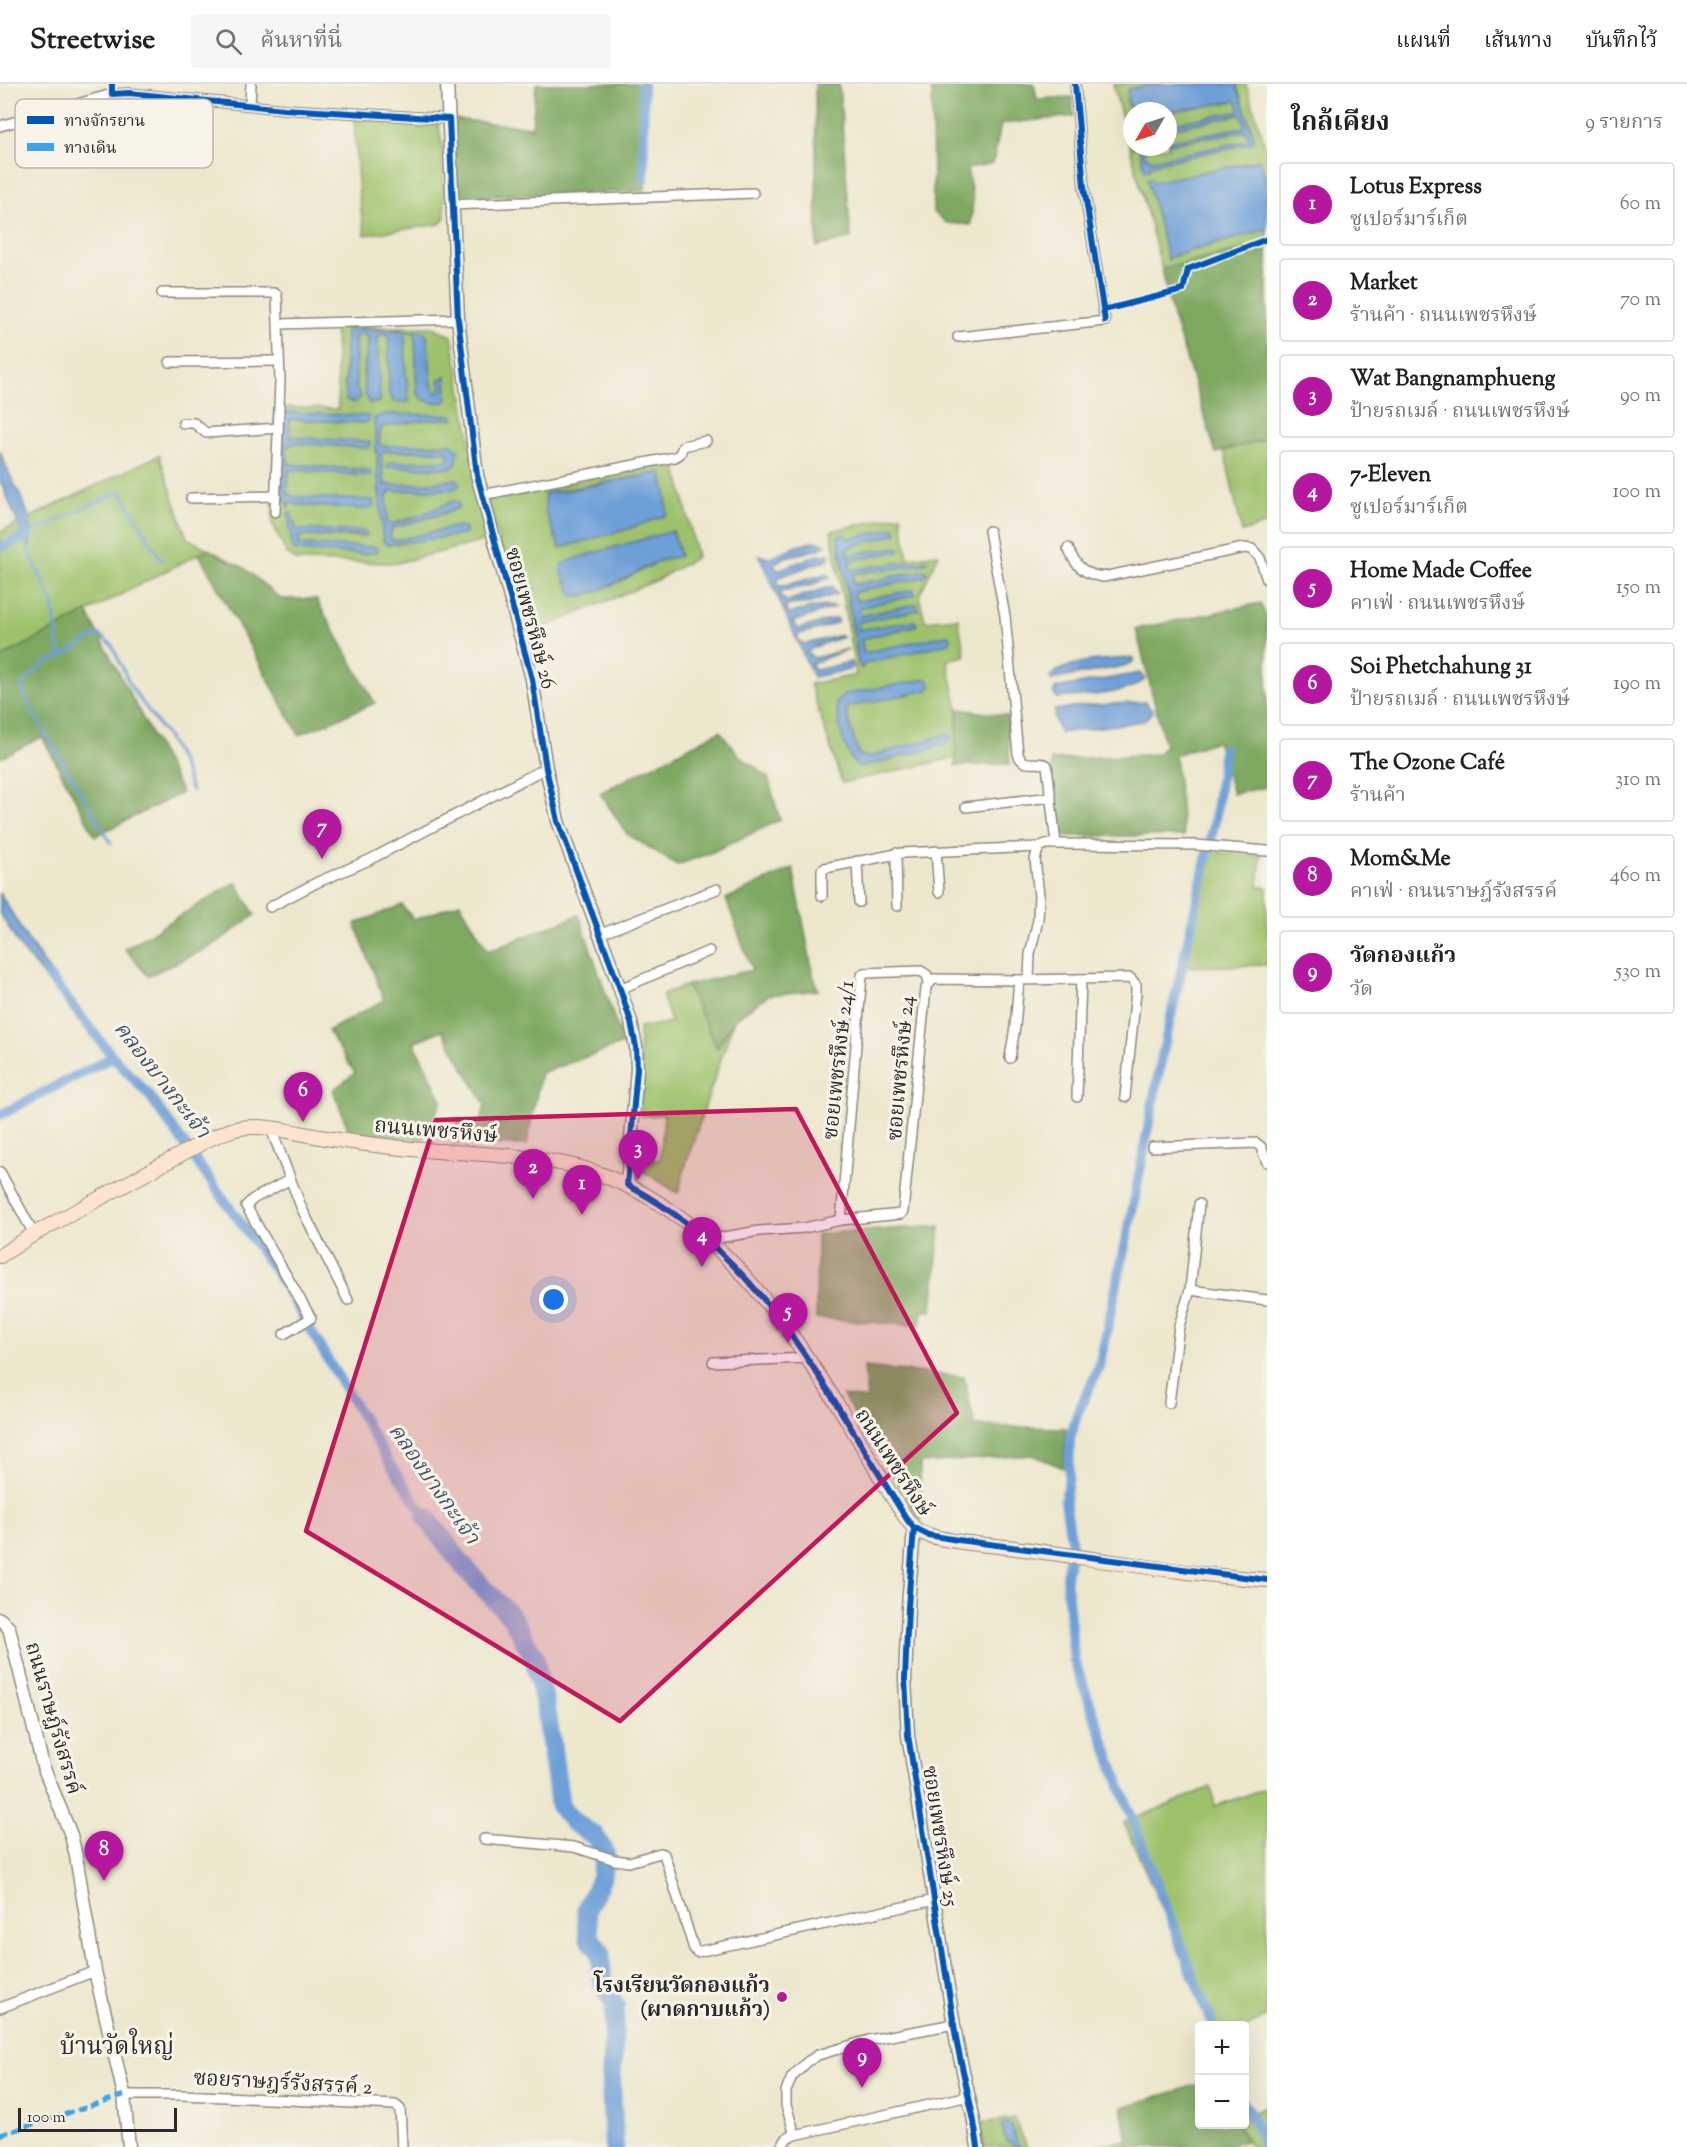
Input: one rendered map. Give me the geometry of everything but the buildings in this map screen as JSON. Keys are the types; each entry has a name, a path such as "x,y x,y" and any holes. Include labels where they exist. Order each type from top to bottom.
{"main road":[{"name":"ถนนเพชรหึงษ์","path":"0,1256 34,1234 211,1138 239,1128 271,1129 358,1144 541,1160 582,1168 627,1185 671,1210 727,1258 760,1293 808,1358 893,1497 915,1528 928,1535 958,1540 1267,1580"}],"street":[{"path":"250,105 251,84"},
{"name":"ซอยเพชรหึงษ์ 26","path":"447,84 458,320 477,475 532,679 546,768 558,821 598,935 620,989 634,1039 637,1069 627,1185"},
{"path":"958,337 1106,321 1084,187 1075,84"},
{"path":"82,99 112,89 190,99"},
{"path":"213,101 449,119"},
{"path":"0,126 15,121"},
{"path":"451,205 753,193"},
{"path":"162,293 274,292 278,298 279,361 275,512"},
{"path":"279,324 458,320"},
{"path":"170,362 279,361"},
{"path":"183,423 194,423 206,432 278,428"},
{"path":"482,495 675,457 680,454 683,446 706,441"},
{"path":"191,498 276,496"},
{"path":"989,531 1005,616 1018,754 1020,760 1025,764 1044,763 1047,765 1056,844"},
{"path":"1068,548 1078,566 1085,573 1103,577 1244,548 1251,549 1260,558 1267,580"},
{"path":"270,907 318,882 369,860 546,768"},
{"path":"966,807 1051,797"},
{"path":"822,896 822,870 825,868 897,853 1039,847 1046,844 1196,845 1267,850"},
{"path":"1010,1058 1024,979 1038,920 1035,859 1039,847"},
{"path":"936,851 939,892"},
{"path":"897,853 897,906"},
{"path":"857,861 859,902"},
{"path":"598,935 717,889"},
{"path":"620,989 709,951"},
{"name":"ซอยเพชรหึงษ์ 24/1","path":"841,1220 862,975 864,973 921,971 927,975 929,982"},
{"name":"ซอยเพชรหึงษ์ 24","path":"707,1240 759,1231 804,1228 841,1220 900,1214 905,1207 926,987 933,979 1130,978 1136,985 1125,1097"},
{"path":"1077,1096 1081,979"},
{"path":"271,1129 289,1180 348,1300"},
{"path":"1152,1147 1256,1143 1261,1147 1267,1162"},
{"path":"0,1172 34,1234"},
{"path":"284,1334 312,1318 246,1206 248,1202 289,1180"},
{"path":"1169,1403 1179,1326 1190,1290 1199,1204"},
{"path":"1190,1290 1267,1300"},
{"path":"713,1362 808,1358"},
{"name":"ซอยเพชรหึงษ์ 25","path":"915,1528 907,1618 906,1707 911,1754 954,2024 978,2147"},
{"name":"ถนนราษฎ์รังสรรค์","path":"0,1619 9,1628 43,1766 71,1835 86,1907 95,1971 124,2095 129,2147"},
{"path":"484,1839 574,1847 629,1862 660,1853 664,1854 692,1943 697,1952 935,1900"},
{"path":"0,2008 95,1971"},
{"path":"795,2135 786,2105 786,2091 792,2077 807,2062 818,2055 859,2043 954,2024"},
{"name":"ซอยราษฎร์รังสรรค์ 2","path":"124,2095 180,2095 395,2105 400,2109 402,2147"},
{"path":"781,2147 788,2138 795,2135 969,2096"}],"highlighted area":[{"path":"796,1109 957,1413 620,1721 306,1531 436,1120"}],"green space":[{"path":"536,84 647,84 645,191 456,198 453,119 532,127"},
{"path":"815,84 839,84 851,238 817,247"},
{"path":"932,84 1034,84 1037,99 1072,97 1074,116 1001,124 993,163 967,169 973,200 971,225 947,223 933,212"},
{"path":"1113,84 1161,84 1129,89 1127,102 1123,102 1123,122"},
{"path":"1236,84 1246,84 1267,151 1267,183 1260,160 1154,182 1150,178 1173,256 1267,229 1267,244 1162,269 1132,156 1141,156 1145,170 1148,165 1252,143 1254,137"},
{"path":"1232,101 1236,101 1240,109 1237,112 1177,122 1177,110"},
{"path":"1238,115 1241,115 1245,124 1243,127 1177,139 1177,127"},
{"path":"354,119 438,123 442,143 445,217 440,224 365,235 359,198"},
{"path":"1243,131 1248,134 1248,141 1177,155 1177,142"},
{"path":"1145,156 1172,156 1152,160"},
{"path":"1267,244 1267,439 1216,453 1171,310 1162,269"},
{"path":"335,327 433,327 452,336 488,540 397,563 297,561 287,554 272,523 276,407 338,409","holes":["362,329 423,331 427,336 432,386 437,393 442,389 446,376 447,401 430,402 417,393 415,332 405,331 409,401 394,402 389,393 389,336 383,333 378,337 378,352 369,403 363,373 369,339 362,333 355,335 356,388 344,387 346,331","288,412 364,423 289,419 289,437 369,442 370,444 368,448 293,443 287,447 288,464 369,470 371,476 289,470 287,493 294,497 371,508 299,505 288,502 289,507 282,489","374,418 454,419 424,420 381,427 379,443 383,446 452,444 452,468 387,467 389,462 447,461 449,459 447,451 385,451 381,454 385,485 423,484 457,479 454,489 390,491 387,497 387,522 389,524 424,514 452,511 392,528 390,537 393,541 459,526 464,534 388,545 383,541","288,513 291,513 296,530 364,531 367,535 364,537 302,536 298,538 300,545 373,547 296,551 292,546"]},
{"path":"1267,439 1267,524 1242,532 1224,450"},
{"path":"159,455 187,538 208,549 0,658 0,532"},
{"path":"675,460 697,557 657,580 526,635 487,501","holes":["661,472 545,511 545,493","673,531 680,556 660,561 581,597"]},
{"path":"901,515 908,558 939,554 919,596 925,621 958,618 965,656 947,660 958,709 955,758 842,783 810,684 856,675 831,531","holes":["895,528 892,535 864,541 848,549 849,555 899,551 849,561 851,570 904,562 927,562 852,574 854,585 925,570 927,573 923,577 855,592 854,597 858,601 914,590 915,595 859,607 860,616 916,604 918,610 858,622 859,630 915,621 916,626 861,639 863,653 948,635 859,666 840,549 849,539","928,690 847,707 847,716 845,694","847,716 859,755 868,757 851,760"]},
{"path":"208,549 244,568 281,599 316,599 375,703 299,735 199,554"},
{"path":"1260,603 1267,618 1267,787 1233,794 1217,741 1175,755 1184,836 1060,836 1051,760 1158,754 1165,745 1136,629"},
{"path":"87,612 182,793 95,836 42,737 0,758 0,658"},
{"path":"958,709 1008,716 1010,764 955,766"},
{"path":"720,731 740,756 768,777 780,820 708,854 677,865 627,834 600,793"},
{"path":"1206,851 1261,856 1258,887 1267,887 1267,965 1182,967 1179,963"},
{"path":"793,868 818,990 769,995 734,1020 717,1048 687,985 752,970 726,899"},
{"path":"236,882 255,915 212,946 148,976 125,949"},
{"path":"460,903 488,951 579,915 623,1044 541,1073 527,1145 453,1144 457,1118 481,1122 485,1105 442,1030 414,1042 442,1100 424,1140 350,1134 333,1090 355,1073 328,1031 384,1000 355,924 402,905 414,920"},
{"path":"687,985 717,1048 734,1020 678,1193 637,1167 640,1161 660,1160 664,1115 641,1116 639,1028 671,1022 662,995"},
{"path":"940,1226 932,1311 922,1311 920,1326 816,1318 817,1234"},
{"path":"864,1367 964,1377 975,1426 1066,1428 1063,1468 1033,1455 920,1463 921,1522 843,1396 867,1399"},
{"path":"1211,1787 1215,1806 1267,1788 1267,2016 1249,2026 1249,2021 1206,2021 1165,1915 1124,1823"},
{"path":"1195,2085 1195,2129 1240,2129 1247,2141 1216,2147 1087,2147 1128,2140 1122,2107"},
{"path":"1267,2106 1267,2147 1251,2147 1240,2129 1249,2129 1249,2115"},
{"path":"1014,2118 1027,2147 1019,2147 1011,2125 1014,2147 983,2147 981,2123"}],"water":[{"path":"1161,84 1236,84 1254,137 1252,143 1149,165 1150,169 1145,171 1141,156 1152,160 1249,139 1248,134 1243,131 1177,142 1177,139 1243,127 1245,124 1241,115 1238,115 1177,127 1177,122 1237,112 1240,109 1236,101 1177,111 1177,102 1129,102 1127,92 1129,89"},
{"path":"1256,159 1260,160 1267,183 1267,229 1173,256 1168,260 1147,179 1150,178 1154,182 1254,162"},
{"path":"346,330 423,331 427,335 432,386 437,393 442,389 439,380 446,376 447,401 430,402 417,393 415,333 405,331 409,402 394,402 389,394 389,336 383,333 378,337 380,402 369,404 366,396 364,372 369,339 362,333 355,336 356,388 361,397 354,403 346,400"},
{"path":"288,412 369,416 369,421 364,423 290,419 290,437 369,442 370,444 368,448 293,443 287,447 288,464 369,471 371,476 289,470 287,493 294,497 373,500 374,505 371,508 299,505 289,502 289,508 285,501 281,479 283,419"},
{"path":"385,414 452,415 454,419 424,420 381,427 379,443 383,446 452,444 458,449 457,463 452,468 387,467 389,462 447,461 449,459 447,451 385,451 381,454 385,485 423,484 457,479 460,484 454,489 390,491 387,497 387,522 389,524 406,521 453,501 459,502 459,507 392,528 390,537 393,541 459,526 465,529 465,534 388,545 383,541 374,418"},
{"path":"0,450 30,521 29,550 0,480"},
{"path":"661,472 666,492 667,515 625,530 560,548 545,511 545,493"},
{"path":"288,512 291,513 297,530 365,531 367,535 302,536 298,538 300,545 373,547 378,548 377,552 363,554 296,551 292,546"},
{"path":"895,528 897,533 848,548 849,555 898,547 900,551 849,561 851,570 904,562 930,561 919,565 852,574 854,585 925,570 927,573 924,577 855,592 854,597 858,601 914,590 915,595 859,608 861,616 917,604 918,610 858,622 859,630 915,621 917,625 862,639 863,653 948,635 951,638 950,643 864,664 862,669 859,666 838,536 843,534 849,539"},
{"path":"673,531 680,556 657,562 593,593 573,596 561,570 562,564"},
{"path":"814,541 826,544 820,549 785,557 773,565 778,570 815,556 829,554 829,559 779,577 777,583 783,586 826,574 830,577 809,586 783,591 779,596 787,601 832,586 837,594 810,603 789,605 785,609 789,614 818,607 835,607 793,622 798,629 836,618 838,622 799,634 797,640 805,644 841,635 843,637 814,647 807,653 814,658 848,649 811,664 816,670 851,662 852,667 849,670 813,677 759,555 768,558"},
{"path":"1134,658 1133,662 1124,666 1051,680 1050,676 1079,663"},
{"path":"1140,673 1145,680 1114,692 1057,698 1053,693 1056,688"},
{"path":"927,679 932,685 928,690 847,707 847,716 859,755 868,757 948,734 952,739 942,746 858,768 842,736 836,702 845,694"},
{"path":"1145,702 1153,712 1143,721 1060,733 1054,718 1055,710"},
{"path":"0,893 26,937 60,986 54,989 20,947 0,913"},
{"path":"1006,2123 1011,2125 1019,2147 1014,2147 1012,2143 1007,2142 1001,2125"}],"waterway":[{"path":"643,84 644,179"},
{"path":"29,534 120,491 162,561"},
{"path":"0,548 28,535 24,526"},
{"path":"23,537 53,604 60,657 45,663 21,685 27,702 111,843"},
{"path":"61,657 98,634 112,645 131,687 168,738 182,764 192,791"},
{"path":"1211,2021 1145,1853 1074,1660 1066,1577 1072,1545 1065,1501 1069,1476 1070,1439 1077,1414 1099,1367 1162,1056 1215,820 1224,749"},
{"name":"คลองบางกะเจ้า","path":"49,976 113,1057 149,1095 276,1272 388,1461 426,1517"},
{"path":"0,1115 113,1057"},
{"name":"คลองบางกะเจ้า","path":"426,1517 465,1568 512,1618 534,1656 547,1714 560,1806 573,1822 595,1836 605,1853 601,1879 586,1911 589,1937 600,1952 602,1980 615,2005 611,2083 614,2147"},
{"path":"1249,2113 1266,2147"}],"marked path":[{"path":"0,2135 124,2095"}],"cycle path":[{"path":"112,84 112,94 129,93 187,99"},
{"path":"1075,84 1084,187 1105,321"},
{"path":"213,102 284,109 449,119 458,319 477,475 532,679 546,768 558,821 620,989 631,1022 636,1047 637,1069 627,1185 676,1215 718,1250 756,1290 790,1333 821,1379 914,1528 928,1535 958,1540 1267,1580"},
{"path":"1104,310 1183,290 1188,269 1267,239"},
{"path":"914,1528 905,1679 908,1735 957,2044 978,2147"}],"place":[{"name":"The Ozone Café","path":"322,859"},
{"name":"Soi Phetchahung 31","path":"303,1122"},
{"name":"Wat Bangnamphueng","path":"638,1180"},
{"name":"Market","path":"533,1199"},
{"name":"Lotus Express","path":"582,1215"},
{"name":"7-Eleven","path":"702,1267"},
{"name":"Home Made Coffee","path":"788,1343"},
{"name":"Mom&Me","path":"104,1881"},
{"name":"โรงเรียนวัดกองแก้ว (ผาดกาบแก้ว)","path":"782,1997"},
{"name":"วัดกองแก้ว","path":"862,2088"}],"district":[{"name":"บ้านวัดใหญ่","path":"117,2046"}]}
